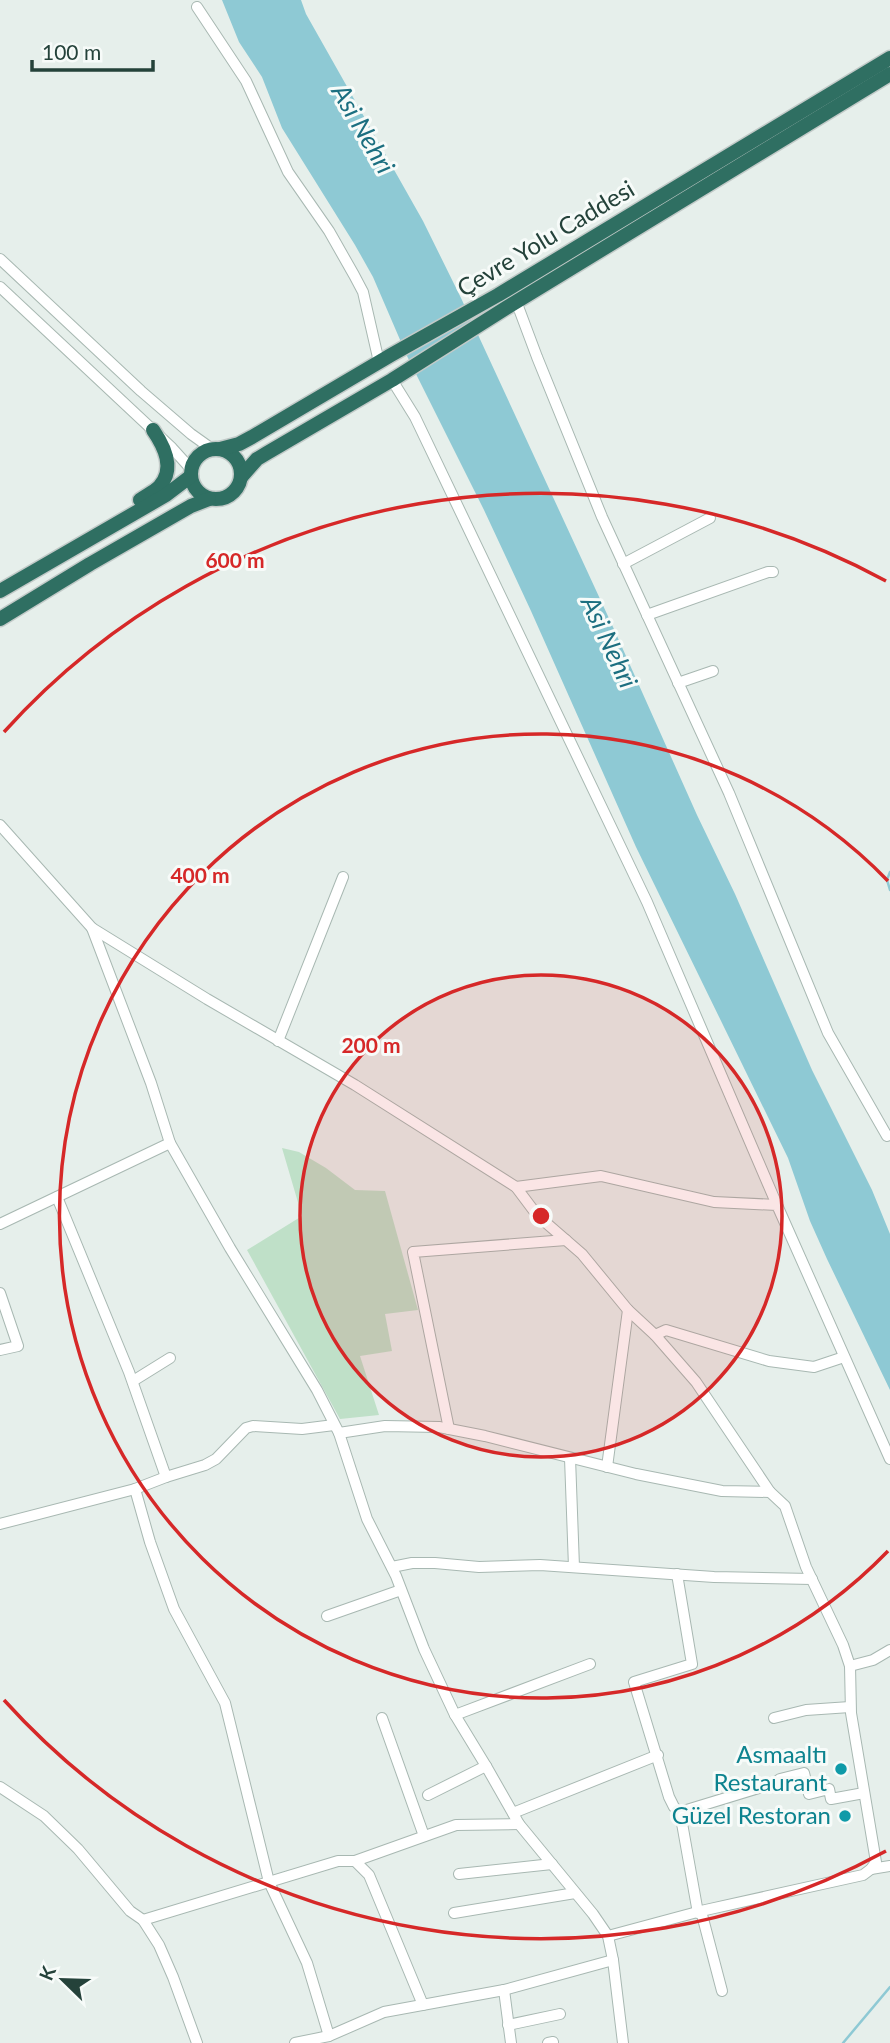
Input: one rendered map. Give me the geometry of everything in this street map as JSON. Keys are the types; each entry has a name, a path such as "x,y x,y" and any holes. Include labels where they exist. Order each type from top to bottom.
{"highway":[{"name":"Çevre Yolu Caddesi","path":"0,591 166,495 191,473 199,456 239,444 252,437 498,295 890,58"},
{"name":"Çevre Yolu Caddesi","path":"0,620 89,564 191,506 231,495 237,490 248,468 267,453 396,377 511,304 890,74"},
{"path":"122,520 128,509 159,487 165,478 167,458 153,430"},
{"path":"216,449 234,455 242,476"},
{"path":"191,473 197,491 209,499"}],"street":[{"path":"197,8 246,81 288,172 329,231 354,275 363,292 385,358"},
{"path":"0,259 141,391 191,434 216,449"},
{"path":"0,287 153,430 191,473"},
{"path":"511,304 623,564 729,793 828,1033 889,1138"},
{"path":"396,377 647,902 890,1459"},
{"path":"623,564 710,518"},
{"path":"647,615 774,572"},
{"path":"678,683 713,671"},
{"path":"0,825 92,928 355,1085 516,1187 537,1215 582,1254 628,1310 655,1335 696,1382 770,1492 785,1506 812,1579 843,1645 850,1667 850,1707 876,1862 872,1869"},
{"path":"278,1041 343,877"},
{"path":"92,928 151,1083 170,1143 230,1248 317,1390 337,1429 367,1519 392,1567 424,1650 454,1715 519,1824 608,1936 623,2043"},
{"path":"0,1224 170,1143"},
{"path":"516,1187 601,1176 714,1202 777,1205"},
{"path":"57,1196 133,1381 166,1477"},
{"path":"449,1429 413,1252 566,1240"},
{"path":"0,1293 18,1346 0,1350"},
{"path":"607,1467 628,1310"},
{"path":"655,1335 666,1330 769,1361 814,1367 844,1357"},
{"path":"133,1381 170,1358"},
{"path":"0,1524 135,1489 205,1465 216,1459 246,1428 253,1426 302,1429 439,1427 722,1491 770,1492"},
{"path":"570,1458 574,1567"},
{"path":"135,1489 150,1542 174,1609 225,1703 269,1882 307,1963 329,2036"},
{"path":"392,1567 412,1563 435,1563 479,1567 574,1567 812,1579"},
{"path":"677,1574 692,1664 634,1682 669,1797 680,1812 699,1912 722,1991"},
{"path":"327,1616 401,1590"},
{"path":"850,1667 873,1660 887,1651 890,1664"},
{"path":"454,1715 590,1664"},
{"path":"774,1718 806,1710 850,1707"},
{"path":"382,1718 424,1836"},
{"path":"513,1813 658,1755"},
{"path":"428,1795 486,1766"},
{"path":"680,1812 804,1773 809,1794 829,1789 831,1799 864,1793"},
{"path":"0,1787 44,1815 78,1849 130,1911 144,1920 159,1945 197,2043"},
{"path":"144,1920 338,1861 355,1861 456,1825 519,1824"},
{"path":"355,1861 369,1875 423,2005"},
{"path":"459,1874 552,1864"},
{"path":"608,1936 699,1912 863,1875 872,1869 890,1866"},
{"path":"454,1913 575,1892"},
{"path":"295,2043 329,2036 384,2012 504,1990 613,1960"},
{"path":"504,1990 511,2043"},
{"path":"508,2025 560,2014"}],"green space":[{"path":"282,1148 299,1152 355,1190 385,1191 418,1310 385,1314 392,1351 360,1356 379,1415 340,1419 247,1250 302,1216"}],"water":[{"name":"Asi Nehri","path":"222,0 301,0 306,14 423,221 461,298 735,894 812,1070 872,1190 890,1234 890,1390 810,1221 788,1158 636,847 531,611 407,356 373,277 282,128 262,77 239,42"}],"waterway":[{"path":"890,872 887,880 890,890"},
{"path":"843,2043 890,1987"}],"place":[{"name":"Asmaaltı Restaurant","path":"841,1769"},
{"name":"Güzel Restoran","path":"845,1816"}]}
